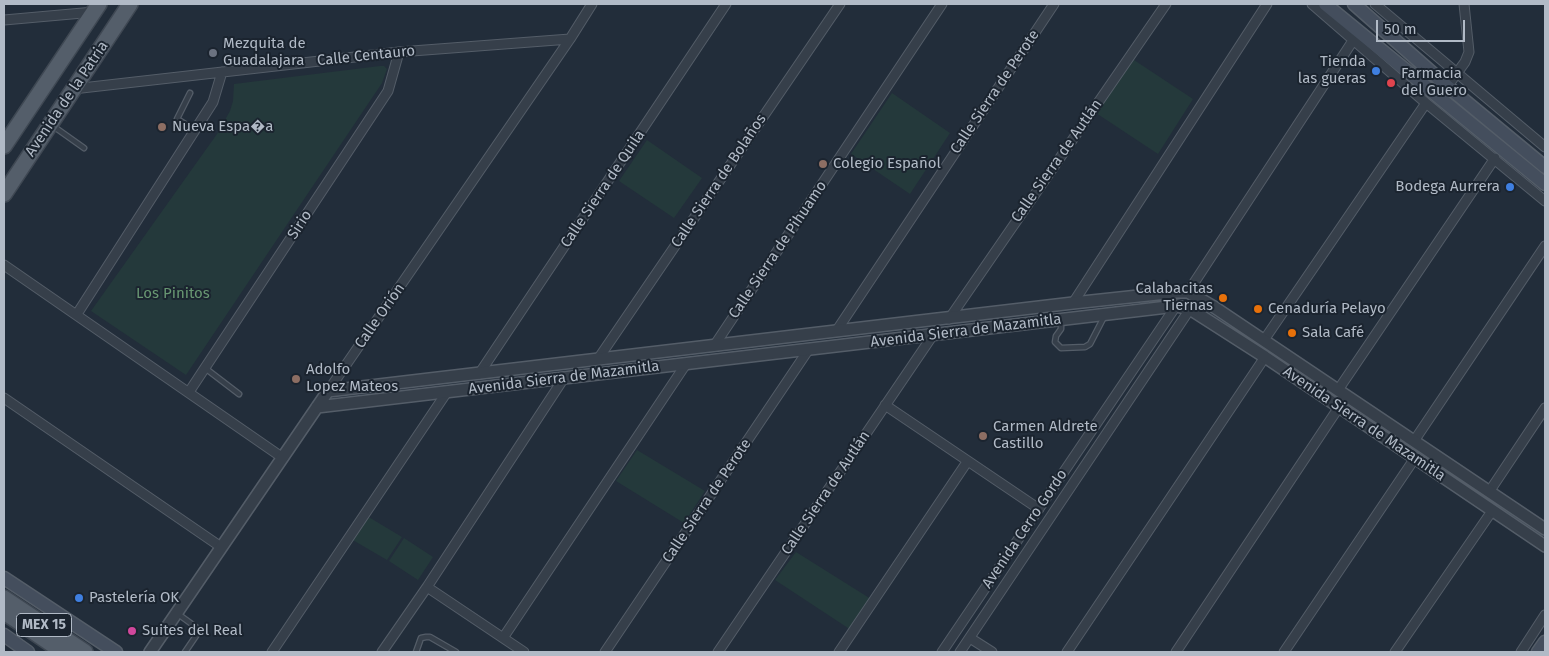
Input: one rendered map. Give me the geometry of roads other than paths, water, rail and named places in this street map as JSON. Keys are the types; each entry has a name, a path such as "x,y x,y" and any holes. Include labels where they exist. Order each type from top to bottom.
{"main road":[{"name":"Avenida de la Patria","path":"4,194 130,4"},
{"path":"1354,4 1529,179 1545,184"},
{"path":"1320,5 1443,91 1542,164"},
{"name":"Avenida de la Patria","path":"4,146 97,8"},
{"path":"4,578 116,652"},
{"name":"MEX 15","path":"4,598 85,652"},
{"name":"MEX 15","path":"4,612 63,652"},
{"path":"4,635 28,652"},
{"path":"1538,652 1545,642"}],"street":[{"name":"Calle Orión","path":"150,652 570,39 592,4"},
{"name":"Calle Sierra de Quila","path":"479,374 726,4"},
{"name":"Calle Sierra de Bolaños","path":"598,359 840,4"},
{"name":"Calle Sierra de Pihuamo","path":"714,346 942,4"},
{"name":"Calle Sierra de Perote","path":"837,330 1054,4"},
{"name":"Calle Sierra de Autlán","path":"949,319 1166,4"},
{"path":"1073,303 1267,4"},
{"path":"1375,4 1545,148 1542,164 1529,179"},
{"path":"1443,91 1458,74 1468,52 1464,4"},
{"path":"1320,5 1354,39 1426,103 1495,158 1529,179 1545,201"},
{"path":"4,20 97,8"},
{"name":"Calle Centauro","path":"73,89 399,52 570,39"},
{"path":"1188,292 1354,39"},
{"name":"Sirio","path":"189,392 388,91 399,52"},
{"path":"76,314 213,102 222,72"},
{"path":"1264,340 1426,103"},
{"path":"1338,390 1495,158"},
{"path":"1414,441 1545,246"},
{"path":"4,265 283,458"},
{"name":"Avenida Sierra de Mazamitla","path":"328,391 837,330 1188,292 1264,340 1545,529"},
{"path":"1118,299 1120,313"},
{"name":"Avenida Sierra de Mazamitla","path":"317,407 1176,306 1190,309 1264,357 1545,546"},
{"name":"Avenida Cerro Gordo","path":"942,652 1176,306"},
{"name":"Avenida Cerro Gordo","path":"960,652 1190,309"},
{"name":"Calle Sierra de Autlán","path":"718,652 933,335"},
{"path":"778,338 780,353"},
{"name":"Calle Sierra de Perote","path":"605,652 809,349"},
{"path":"1067,652 1264,357"},
{"path":"1288,373 1296,362"},
{"path":"503,638 686,364"},
{"path":"523,369 524,383"},
{"path":"382,652 427,587 564,378"},
{"path":"272,652 448,392"},
{"path":"4,398 221,547"},
{"path":"885,406 1039,509"},
{"path":"1176,652 1339,408"},
{"path":"1489,492 1545,408"},
{"path":"1104,412 1116,420"},
{"path":"1284,652 1415,458"},
{"path":"839,652 968,462"},
{"path":"1395,652 1492,511"},
{"path":"427,587 524,652"},
{"path":"1521,652 1545,615"},
{"path":"970,638 992,652"}],"lane":[{"path":"190,93 177,119 195,130"},
{"path":"49,124 84,148"},
{"path":"1060,320 1061,329 1056,336 1055,342 1061,348 1085,347 1090,344 1105,314"},
{"path":"205,368 239,394"},
{"path":"176,613 200,630 185,652"},
{"path":"416,652 421,638 430,637 456,652"}],"place":[{"name":"Mezquita de Guadalajara","path":"213,53"},
{"name":"Tienda las gueras","path":"1376,71"},
{"name":"Farmacia del Guero","path":"1391,83"},
{"name":"Nueva Espa�a","path":"162,127"},
{"name":"Colegio Español","path":"823,164"},
{"name":"Bodega Aurrera","path":"1510,187"},
{"name":"Calabacitas Tiernas","path":"1223,298"},
{"name":"Cenaduría Pelayo","path":"1258,309"},
{"name":"Sala Café","path":"1292,333"},
{"name":"Adolfo Lopez Mateos","path":"296,379"},
{"name":"Carmen Aldrete Castillo","path":"983,436"},
{"name":"Pastelería OK","path":"79,598"},
{"name":"Suites del Real","path":"132,631"}],"park label":[{"name":"Los Pinitos","path":"173,294"}]}
